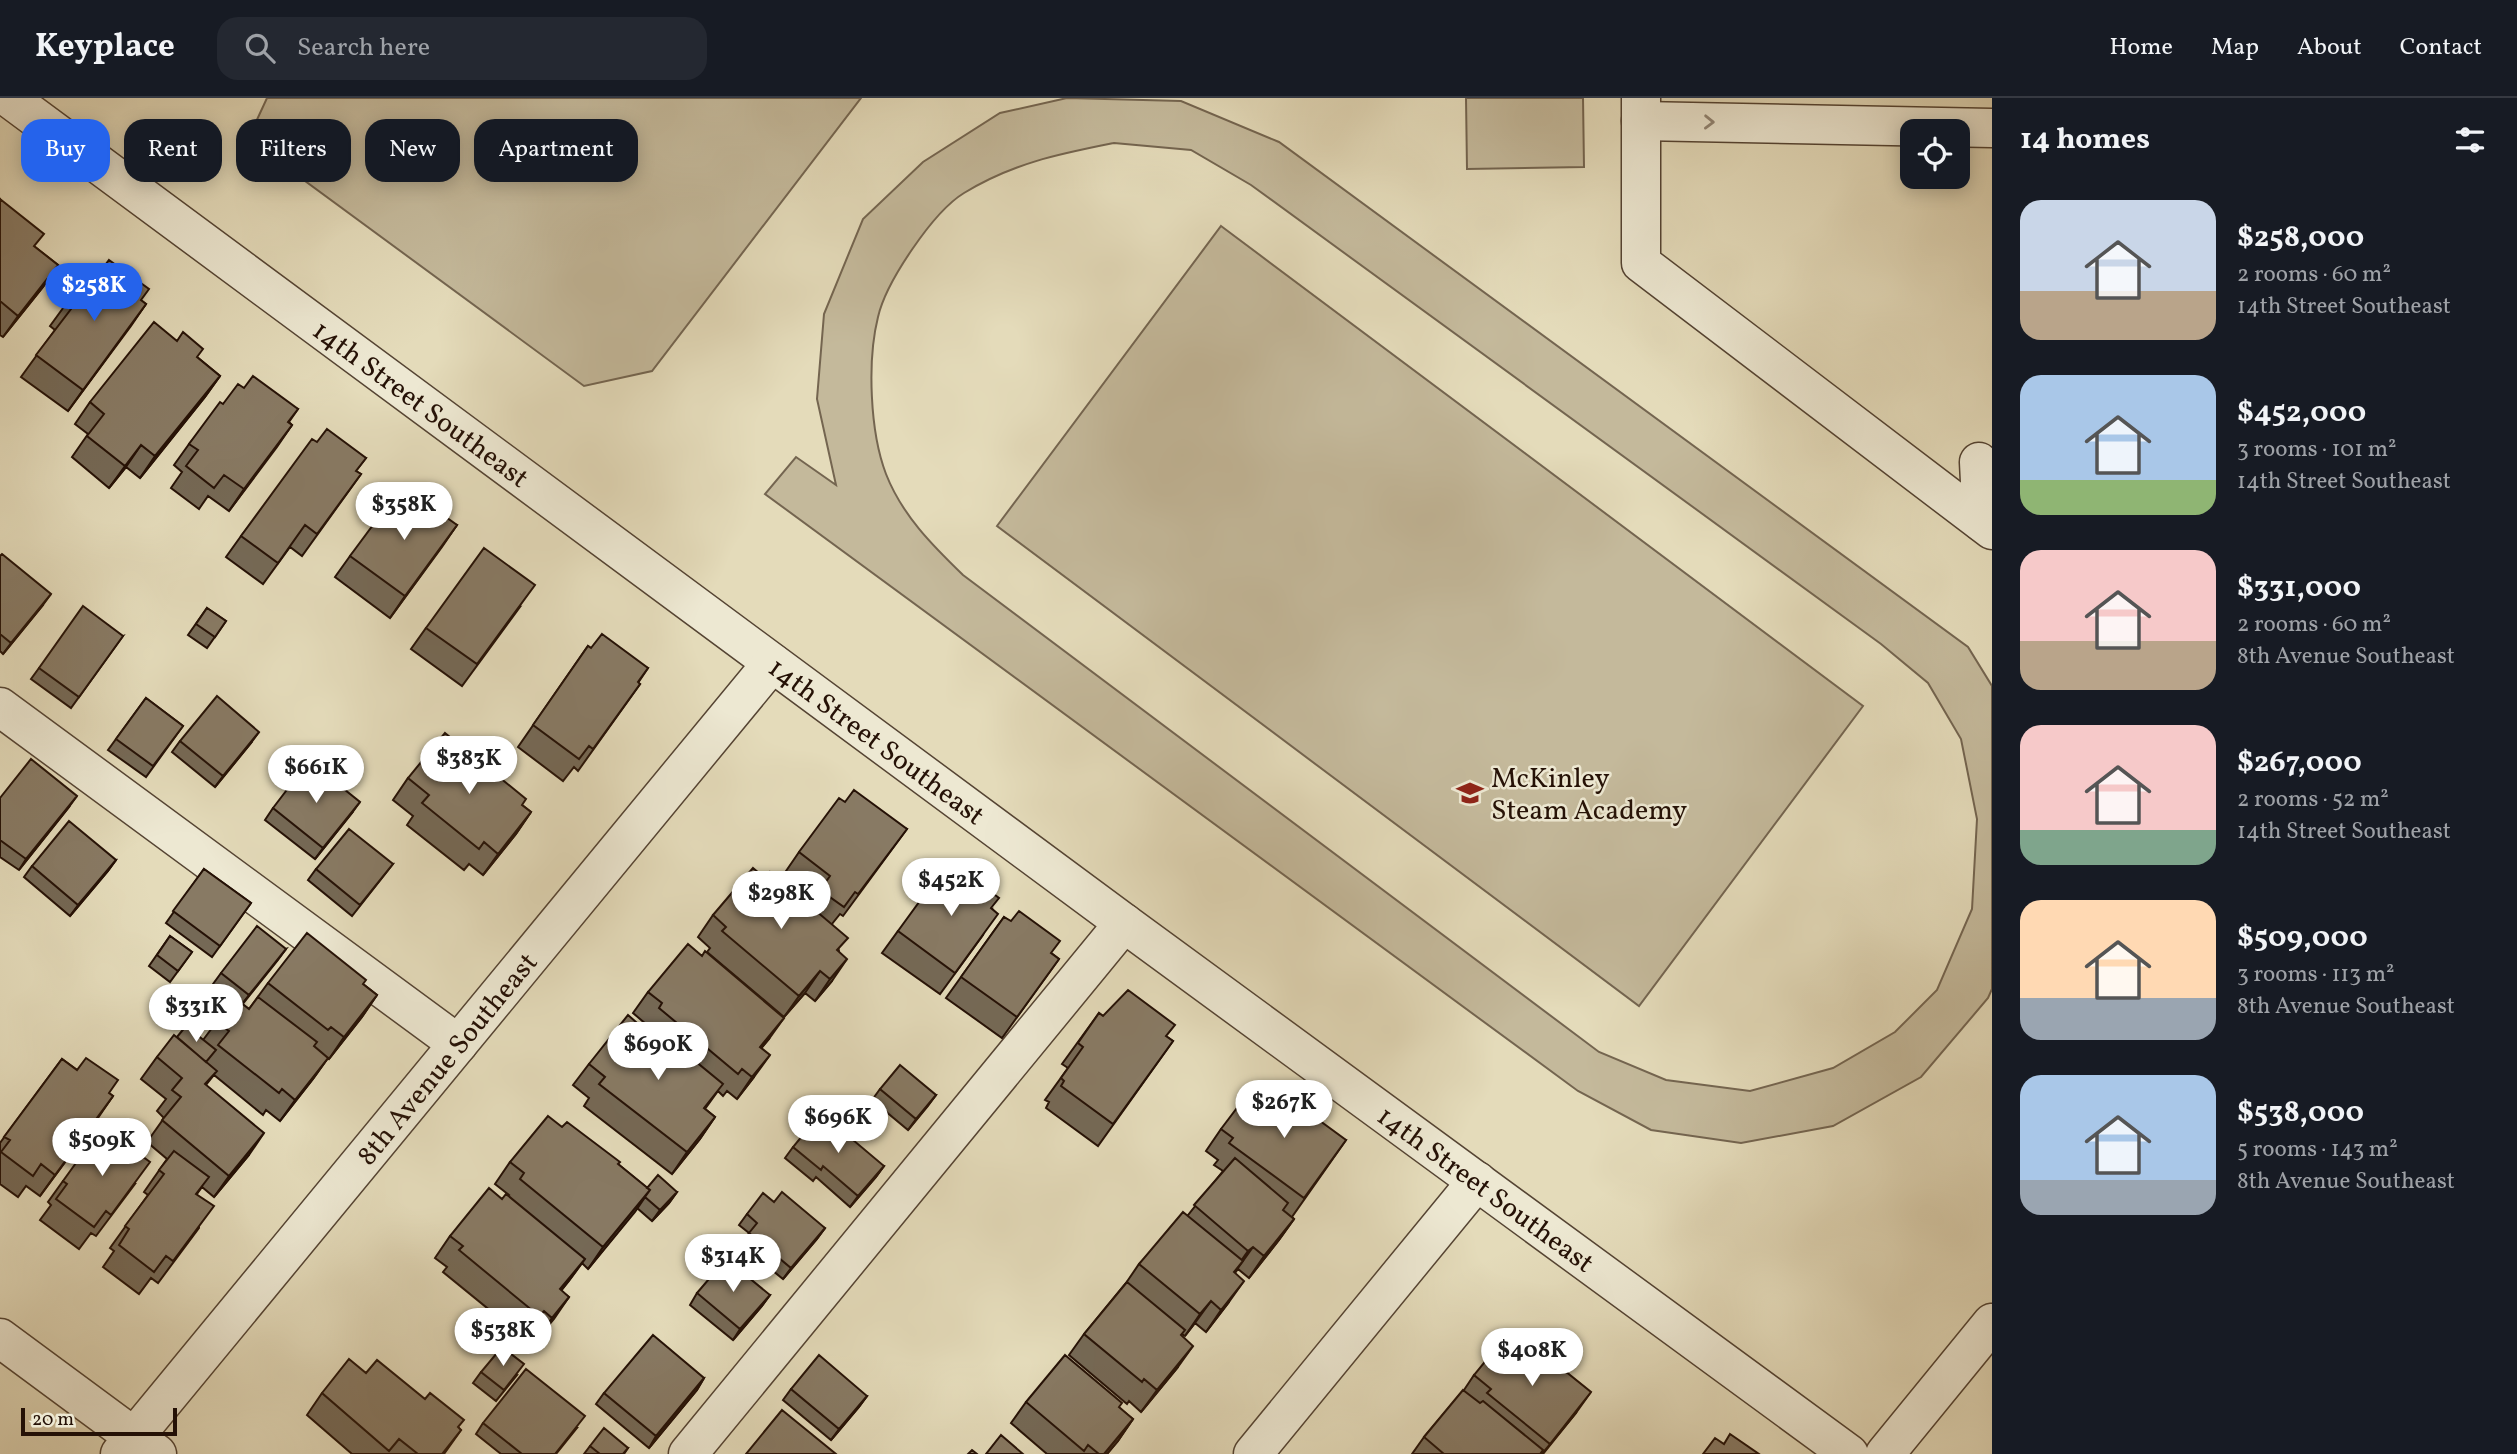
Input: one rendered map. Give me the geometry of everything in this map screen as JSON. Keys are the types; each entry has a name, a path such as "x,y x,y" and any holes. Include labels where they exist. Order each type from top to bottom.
{"street":[{"name":"14th Street Southeast","path":"9,98 1477,1181 1833,1450"},
{"path":"1987,526 1641,263 1641,109 1992,128"},
{"path":"1979,461 1987,526"},
{"name":"8th Avenue Southeast","path":"137,1448 457,1044 772,663"},
{"path":"0,707 457,1044"},
{"path":"688,1454 1124,923"},
{"path":"1253,1454 1477,1181"},
{"path":"1885,1454 1992,1323"},
{"path":"0,1338 137,1448"}],"shaded area":[{"path":"267,98 861,98 652,371 584,386 306,182 351,182 351,119 257,119"},
{"path":"1067,98 1181,101 1279,142 1968,647 1992,686 1992,989 1988,998 1921,1077 1833,1126 1741,1143 1651,1130 1578,1091 765,494 796,457 836,485 817,399 824,314 863,219 923,162 1000,113","holes":["1114,143 1191,150 1251,185 1881,644 1928,683 1961,739 1977,819 1972,909 1937,990 1895,1032 1833,1068 1750,1091 1666,1080 1599,1052 963,575 919,529 900,503 886,474 876,438 871,375 878,317 890,286 912,249 952,202 982,183 1018,167"]},
{"path":"1466,98 1583,98 1584,167 1467,169"},
{"path":"1221,226 1863,706 1639,1006 997,526"}],"building":[{"path":"0,199 44,234 34,246 58,265 18,316 0,301"},
{"path":"109,260 149,289 141,300 146,304 83,390 36,355 71,309 65,305 93,267 100,272"},
{"path":"154,322 177,341 183,332 203,349 197,357 220,376 155,456 141,445 125,466 87,436 104,414 90,402"},
{"path":"253,376 298,409 288,422 292,425 244,489 224,475 214,488 186,466 198,450 189,444 220,402 223,404 238,384 244,388"},
{"path":"327,429 366,458 356,471 361,474 317,534 305,525 278,563 241,536 312,439 317,442"},
{"path":"408,490 457,525 405,596 350,556 393,498 398,502"},
{"path":"484,548 535,585 477,664 426,628"},
{"path":"2,554 51,594 11,643 0,634"},
{"path":"83,606 123,636 79,697 39,668"},
{"path":"207,608 226,621 215,637 196,624"},
{"path":"602,634 648,668 638,682 640,684 593,749 589,746 579,759 533,725 588,646 591,648"},
{"path":"217,696 259,732 223,776 180,741"},
{"path":"146,698 183,726 153,766 116,739"},
{"path":"445,733 526,799 522,805 531,812 498,854 484,842 479,849 422,803 429,795 408,778"},
{"path":"31,759 77,796 26,859 0,840 0,798"},
{"path":"309,761 360,802 323,848 273,808"},
{"path":"854,790 907,829 858,894 855,892 844,907 820,890 830,876 799,852 839,798 845,802"},
{"path":"69,821 116,860 78,905 32,866"},
{"path":"349,829 393,864 360,905 316,869"},
{"path":"953,864 999,898 991,908 998,914 955,973 898,931 941,872 945,875"},
{"path":"753,868 766,879 770,872 848,938 837,950 847,959 830,979 820,971 799,996 722,931 726,927 713,915"},
{"path":"204,869 251,903 220,946 173,911"},
{"path":"1019,911 1060,941 1051,953 1059,959 1017,1017 961,977 1004,917 1011,921"},
{"path":"257,926 286,949 249,995 221,973"},
{"path":"307,933 366,980 363,984 377,995 344,1037 331,1027 328,1030 268,983"},
{"path":"170,936 192,952 178,971 157,955"},
{"path":"688,944 702,956 705,951 784,1018 760,1047 770,1055 752,1077 742,1069 738,1074 659,1008 662,1003 648,992"},
{"path":"1128,990 1175,1025 1166,1036 1173,1041 1113,1124 1061,1086 1064,1081 1061,1078 1083,1047 1078,1043 1099,1013 1103,1016"},
{"path":"258,997 317,1042 314,1046 328,1058 295,1100 282,1089 279,1093 218,1045 229,1031 216,1022 235,998 249,1009"},
{"path":"628,1015 645,1030 650,1024 723,1084 704,1108 715,1117 687,1152 599,1084 605,1077 589,1064"},
{"path":"186,1026 216,1050 206,1062 177,1037"},
{"path":"174,1035 217,1071 205,1084 264,1133 229,1176 162,1120 181,1097 172,1090 182,1078 157,1057"},
{"path":"86,1058 118,1080 109,1093 113,1096 55,1175 41,1164 33,1176 1,1152 10,1140 4,1137 62,1059 77,1070"},
{"path":"900,1065 936,1095 916,1119 880,1089"},
{"path":"1271,1085 1346,1140 1304,1198 1229,1143 1233,1138 1221,1129 1240,1104 1251,1113"},
{"path":"821,1113 884,1166 858,1196 823,1166 821,1170 793,1147"},
{"path":"548,1116 562,1127 567,1122 620,1162 618,1164 650,1190 603,1247 520,1179 524,1173 510,1162"},
{"path":"102,1127 150,1162 111,1215 106,1211 94,1227 56,1199 67,1184 63,1181"},
{"path":"174,1151 209,1177 196,1194 214,1206 173,1261 166,1256 154,1272 119,1245 129,1229 125,1226 164,1174 159,1170"},
{"path":"1235,1158 1288,1203 1283,1210 1294,1219 1264,1256 1253,1247 1248,1251 1194,1205"},
{"path":"658,1175 677,1192 660,1210 645,1197 650,1190 647,1188"},
{"path":"489,1188 502,1199 506,1194 585,1259 560,1289 569,1297 552,1318 544,1311 539,1316 459,1250 463,1246 450,1236"},
{"path":"782,1192 825,1228 791,1268 749,1233 757,1223 747,1214 763,1193 774,1202"},
{"path":"1183,1212 1243,1261 1234,1272 1244,1281 1221,1310 1211,1301 1200,1314 1139,1264"},
{"path":"726,1259 770,1295 740,1329 697,1293"},
{"path":"1127,1282 1185,1330 1181,1335 1193,1346 1157,1390 1144,1379 1142,1382 1084,1334"},
{"path":"653,1335 704,1378 656,1436 604,1393"},
{"path":"1506,1336 1523,1350 1529,1342 1591,1392 1550,1444 1487,1393 1491,1389 1474,1375"},
{"path":"502,1347 524,1364 504,1390 481,1372"},
{"path":"819,1355 867,1396 839,1429 791,1389"},
{"path":"1065,1355 1122,1403 1119,1407 1133,1419 1104,1454 1099,1454 1088,1445 1084,1451 1026,1402"},
{"path":"349,1359 366,1373 377,1360 425,1399 430,1393 464,1420 458,1427 461,1430 442,1454 418,1454 399,1439 389,1451 322,1393"},
{"path":"526,1369 585,1416 555,1454 522,1454 483,1423"},
{"path":"1463,1390 1480,1403 1483,1401 1543,1450 1540,1454 1444,1454 1424,1437"},
{"path":"782,1410 836,1454 746,1454"},
{"path":"604,1428 628,1448 623,1454 600,1454 590,1446"},
{"path":"1730,1434 1759,1454 1703,1454 1715,1438 1724,1444"},
{"path":"1001,1435 1023,1454 986,1454"}],"place":[{"name":"McKinley Steam Academy","path":"1470,793"}]}
